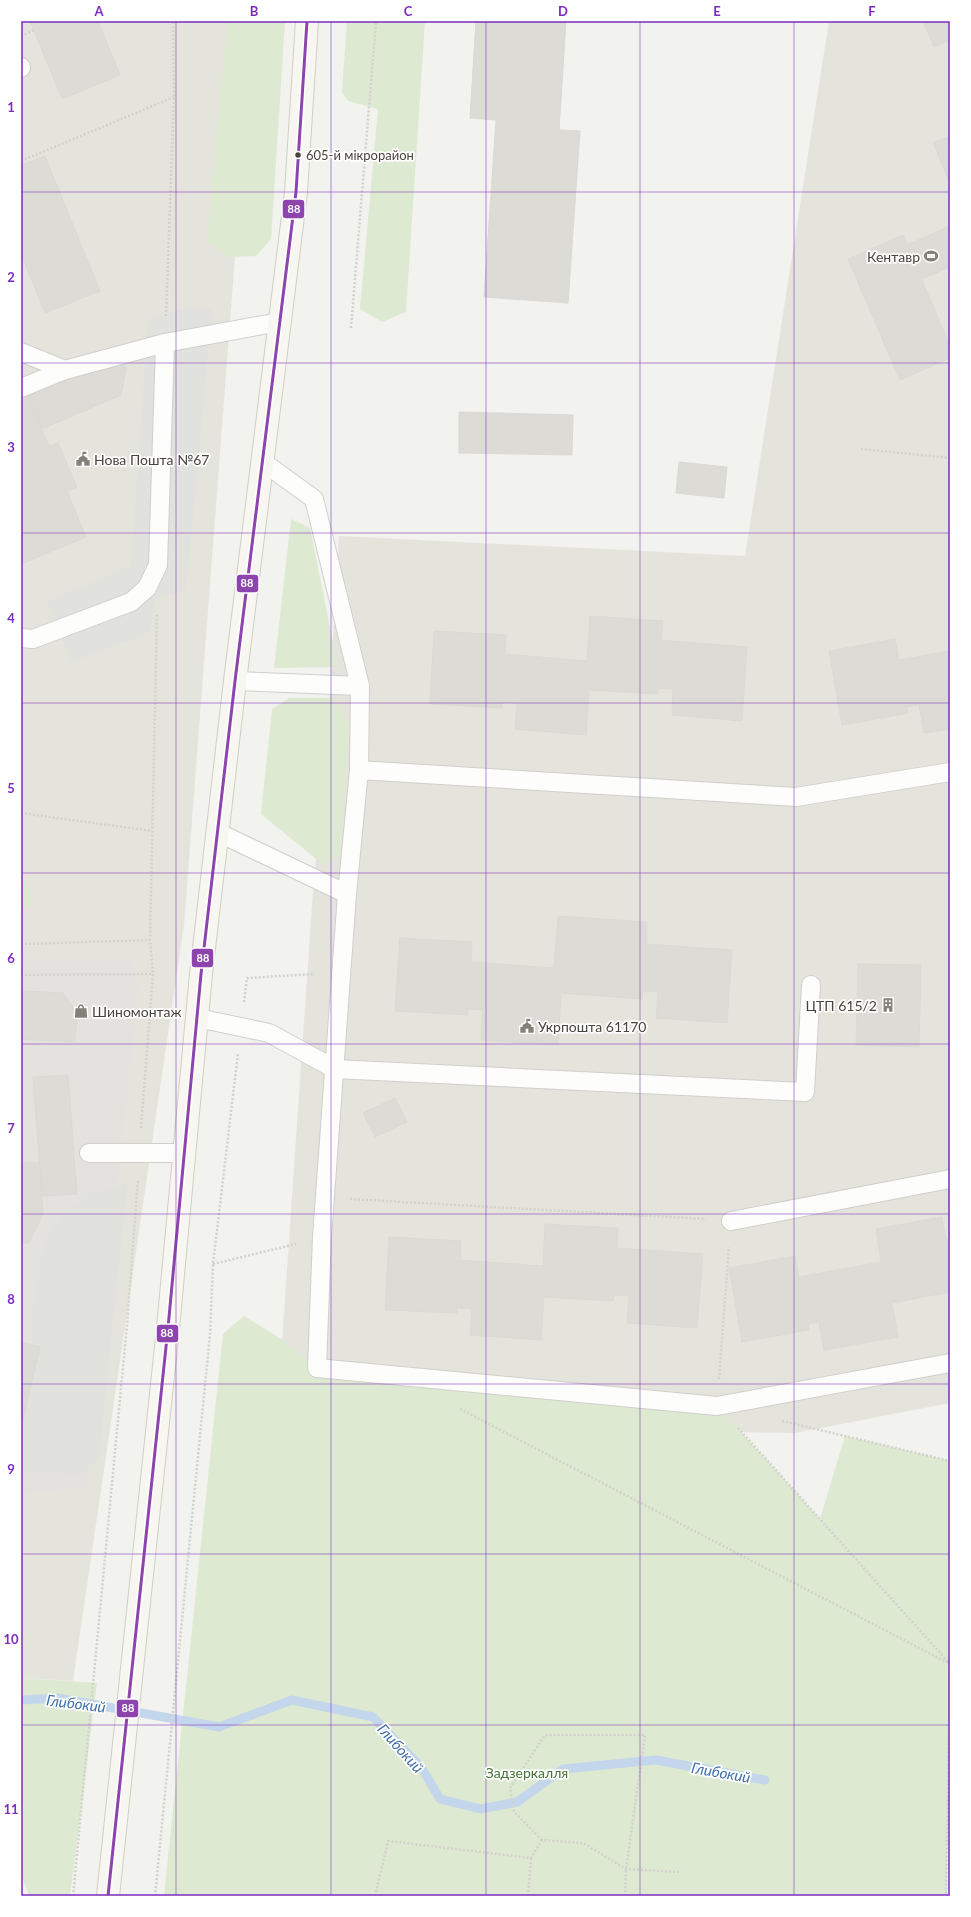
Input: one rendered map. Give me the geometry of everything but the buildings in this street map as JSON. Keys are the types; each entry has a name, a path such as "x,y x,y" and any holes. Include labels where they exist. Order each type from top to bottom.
{"main road":[{"path":"108,1896 168,1328 183,1153 216,832 296,192 308,21"}],"lane":[{"path":"21,388 65,370 165,343 280,322"},
{"path":"21,638 33,639 131,602 147,588 158,566 165,343"},
{"path":"21,352 65,370"},
{"path":"263,462 314,498 360,686 359,770 347,894 322,1237 317,1368 717,1406 950,1363"},
{"path":"235,681 360,686"},
{"path":"359,770 796,797 950,772"},
{"path":"216,832 347,894"},
{"path":"198,1018 270,1033 335,1069 805,1092 811,985"},
{"path":"89,1154 183,1153"},
{"path":"731,1221 950,1179"}],"path":[{"path":"165,343 174,97 173,21"},
{"path":"351,328 376,21"},
{"path":"21,30 22,35 34,30"},
{"path":"21,161 174,97"},
{"path":"861,449 950,458"},
{"path":"73,1896 127,1325 153,974 150,940 157,612"},
{"path":"21,813 152,831"},
{"path":"21,944 150,940"},
{"path":"155,1896 210,1334 213,1264 242,1026 246,978 341,973"},
{"path":"21,975 153,974"},
{"path":"326,1198 731,1221 717,1406 950,1664 946,1896"},
{"path":"213,1264 322,1237"},
{"path":"456,1406 950,1664"},
{"path":"777,1420 950,1461"},
{"path":"625,1896 626,1869 645,1735 545,1735 510,1788 514,1812 542,1840 583,1843 626,1869 680,1872"},
{"path":"528,1896 531,1858 542,1840"},
{"path":"375,1896 388,1841 531,1858"}],"shaded area":[{"path":"21,21 253,21 184,925 73,1681 21,1678"},
{"path":"829,21 950,21 950,1403 795,1433 553,1429 278,1401 312,905 329,709 339,536 745,556"},
{"path":"183,309 212,309 186,590 155,599 150,632 72,662 47,602 131,566 148,320"},
{"path":"21,960 132,961 139,983 86,1488 21,1494"},
{"path":"127,1184 99,1458 77,1475 21,1470 21,1435 34,1304 42,1255 51,1232 67,1209 97,1192"}],"green space":[{"path":"227,21 285,21 271,239 256,256 229,257 207,240"},
{"path":"347,21 425,21 406,312 382,322 360,309 378,109 348,101 342,92"},
{"path":"291,519 310,528 338,667 274,668"},
{"path":"289,698 336,698 349,728 340,854 326,867 261,814 272,709"},
{"path":"21,868 34,904 21,909"},
{"name":"Задзеркалля","path":"244,1316 283,1340 317,1368 717,1406 820,1519 845,1436 950,1461 950,1844 947,1844 947,1896 164,1896 223,1334"},
{"path":"21,1678 97,1683 70,1896 29,1896 21,1874"}],"waterway":[{"name":"Глибокий","path":"21,1700 58,1698 219,1727 292,1700 373,1717 421,1767 440,1799 481,1809 517,1802 563,1769 656,1760 765,1780"}],"transit line":[{"name":"88","path":"108,1896 168,1328 201,974 235,681 296,192 307,21"}],"place":[{"name":"605-й мікрорайон","path":"298,155"},
{"name":"Кентавр","path":"931,256"},
{"name":"Нова Пошта №67","path":"83,459"},
{"name":"ЦТП 615/2","path":"888,1005"},
{"name":"Шиномонтаж","path":"81,1011"},
{"name":"Укрпошта 61170","path":"527,1026"}]}
